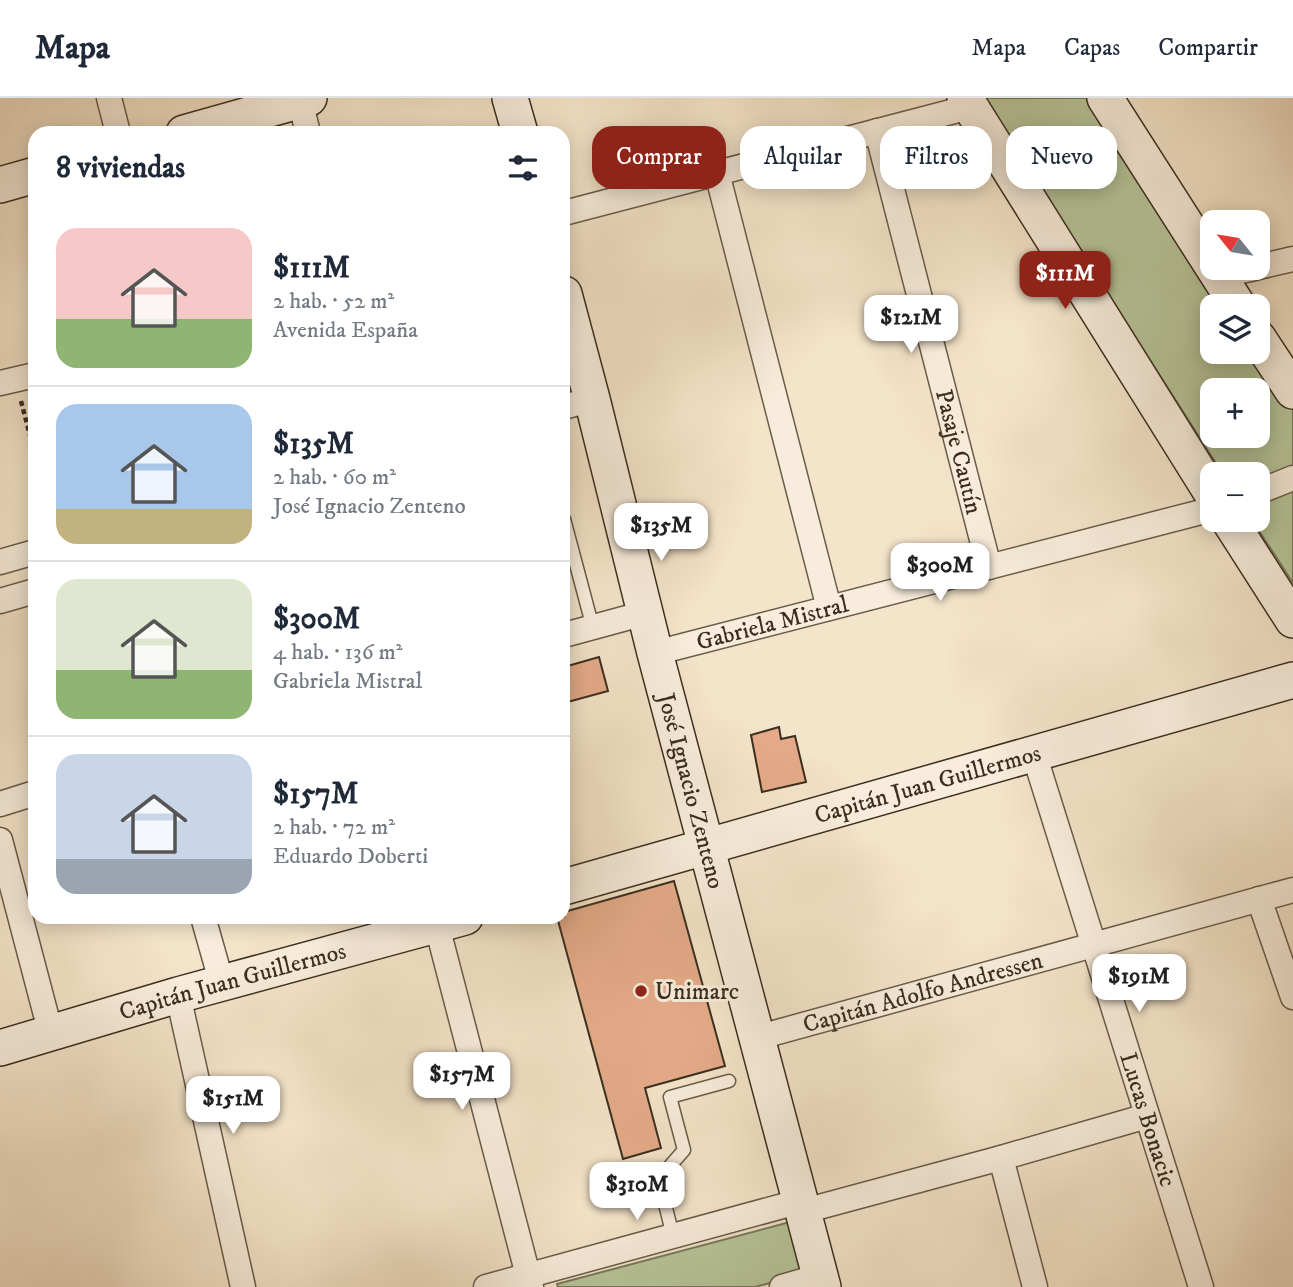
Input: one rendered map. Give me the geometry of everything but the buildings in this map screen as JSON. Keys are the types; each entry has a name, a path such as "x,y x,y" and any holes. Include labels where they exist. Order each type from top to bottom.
{"street":[{"path":"109,98 116,126"},
{"path":"510,98 518,126"},
{"path":"1105,98 1200,248"},
{"path":"726,171 877,131 967,103 1200,474"},
{"path":"221,126 306,110"},
{"name":"Pasaje Cautín","path":"877,131 989,567"},
{"path":"0,185 28,177"},
{"path":"570,211 656,189"},
{"path":"721,189 829,608"},
{"path":"1270,264 1293,259"},
{"name":"José Ignacio Zenteno","path":"570,340 578,403 645,613 822,1282"},
{"path":"1270,356 1293,391"},
{"path":"1270,487 1293,478"},
{"name":"Gabriela Mistral","path":"655,653 1200,512"},
{"path":"1236,532 1293,620"},
{"path":"0,562 28,554"},
{"path":"0,601 28,593"},
{"path":"570,634 645,613"},
{"name":"Capitán Juan Guillermos","path":"570,882 706,847 1293,680"},
{"name":"Lucas Bonacic","path":"1034,754 1201,1287"},
{"path":"0,804 28,795"},
{"path":"0,840 51,1034"},
{"name":"Capitán Adolfo Andressen","path":"756,1038 1293,890"},
{"path":"1259,899 1293,955"},
{"path":"1259,899 1293,997"},
{"path":"205,924 222,984"},
{"name":"Capitán Juan Guillermos","path":"0,1048 222,984 398,926 419,924"},
{"path":"452,924 530,1281"},
{"path":"178,995 243,1287"},
{"path":"486,1287 530,1281 673,1236 1001,1158 1147,1116"},
{"path":"1001,1158 1035,1287"},
{"path":"782,1287 822,1282"}],"lane":[{"path":"570,542 593,628"},
{"path":"673,1236 660,1184 663,1174 684,1150 670,1097 729,1081"}],"path":[{"path":"11,379 28,433"}],"green space":[{"path":"982,98 1090,98 1108,126 1006,126 1006,135"},
{"path":"1117,139 1200,266 1200,280 1209,280 1218,294 1200,294 1200,364 1264,364 1293,409 1293,583 1260,532 1270,532 1270,462 1215,462 1206,448 1270,448 1270,378 1200,378 1200,438 1040,189 1117,189"},
{"path":"790,1222 804,1274 755,1287 558,1287 557,1284"}],"place":[{"name":"Unimarc","path":"641,991"}]}
